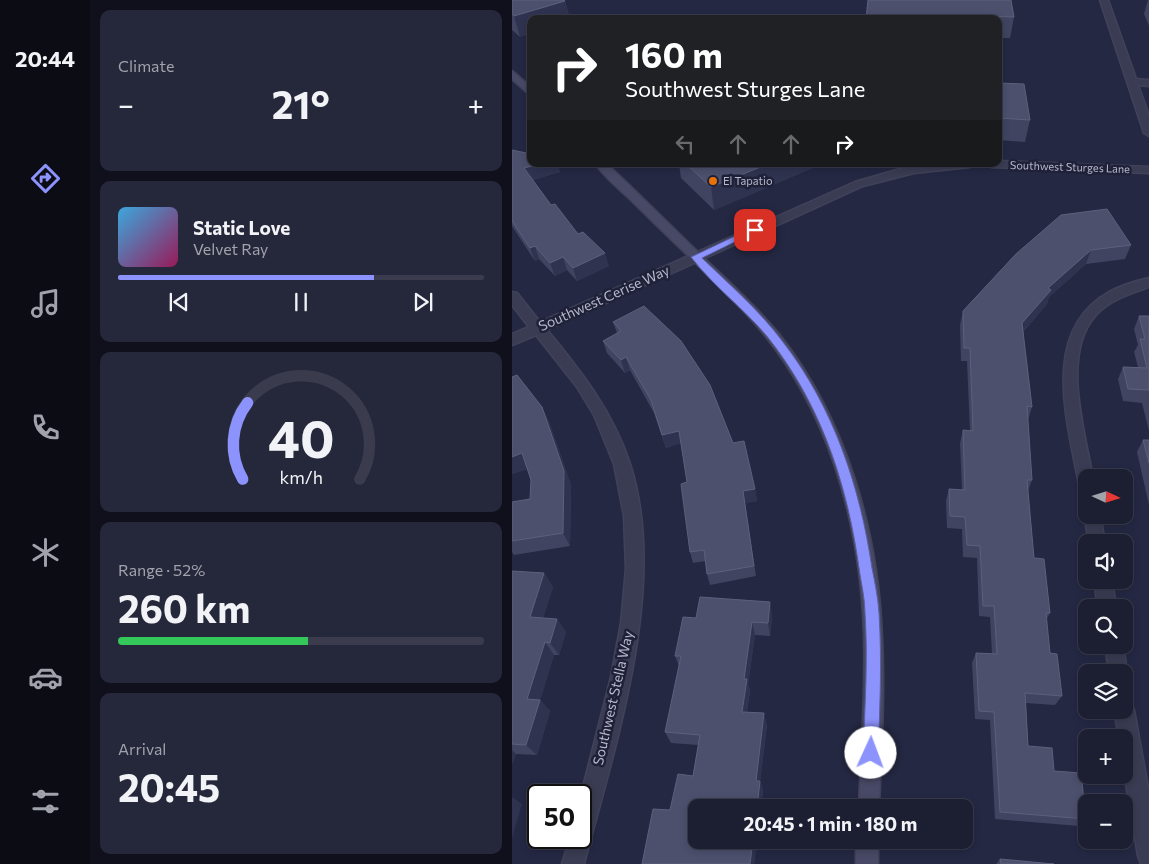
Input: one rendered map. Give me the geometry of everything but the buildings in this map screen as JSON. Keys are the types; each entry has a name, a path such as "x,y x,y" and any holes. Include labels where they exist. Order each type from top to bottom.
{"main road":[{"path":"512,74 527,89"},
{"path":"604,167 762,323 780,346 815,400 841,460 859,523 872,611 874,662 869,799"},
{"path":"867,864 868,849"}],"street":[{"path":"1104,0 1148,133"},
{"path":"1132,82 1148,83"},
{"name":"Southwest Sturges Lane","path":"1002,164 1148,170"},
{"path":"696,257 859,184 887,175 932,167"},
{"name":"Southwest Cerise Way","path":"512,340 696,257"},
{"path":"1084,469 1069,379 1071,355 1076,333 1090,312 1108,299 1130,287 1148,282"},
{"name":"Southwest Stella Way","path":"512,296 579,381 600,412 614,440 626,482 633,532 634,587 623,666 592,790"},
{"path":"1126,719 1145,816 1148,856"},
{"path":"573,864 577,849"}],"place":[{"name":"El Tapatio","path":"713,181"}],"route":[{"path":"755,230 696,257 762,323 799,372 815,400 841,460 859,523 872,611 874,662 871,753"}]}
